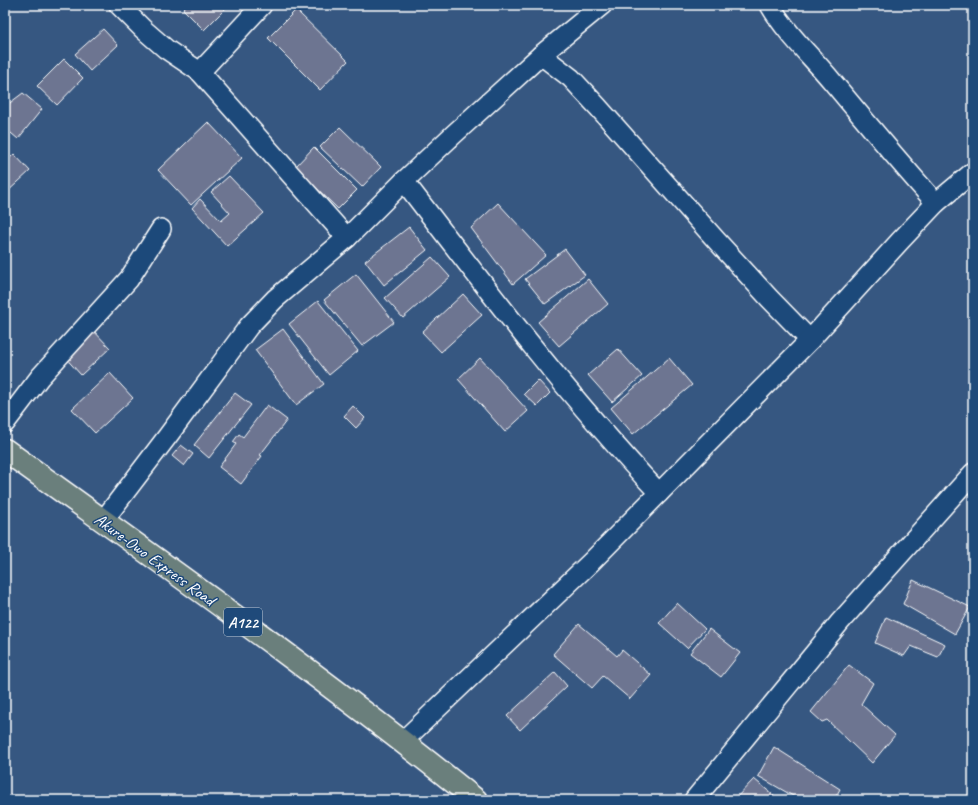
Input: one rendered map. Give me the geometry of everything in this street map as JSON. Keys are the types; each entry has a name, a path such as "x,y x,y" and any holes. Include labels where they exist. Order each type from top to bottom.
{"highway":[{"name":"Akure-Owo Express Road","path":"5,450 287,653 403,741 476,800"}],"street":[{"path":"119,5 166,49 200,72 347,238"},
{"path":"200,72 262,5"},
{"path":"103,520 167,437 249,326 275,298 347,238 404,180 542,55 602,5"},
{"path":"770,5 778,19 936,203"},
{"path":"542,55 575,82 754,282 810,340"},
{"path":"403,741 591,562 810,340 936,203 973,172"},
{"path":"404,180 503,311 620,451 659,493"},
{"path":"5,423 40,377 129,279 161,229"},
{"path":"694,800 840,622 973,473"}],"building":[{"path":"187,5 229,5 204,30 183,9"},
{"path":"296,10 348,61 320,90 268,38"},
{"path":"103,29 118,45 90,71 75,54"},
{"path":"64,59 83,78 57,105 37,86"},
{"path":"23,93 42,109 18,139 5,128 5,108"},
{"path":"208,122 242,158 191,205 158,170"},
{"path":"340,127 381,167 362,187 320,147"},
{"path":"5,139 9,142 5,148"},
{"path":"314,147 357,190 338,209 295,167"},
{"path":"14,154 30,171 5,194 5,163"},
{"path":"229,176 264,213 227,246 192,208 200,199 221,221 230,213 211,192"},
{"path":"498,203 546,255 513,284 471,228"},
{"path":"409,227 427,250 384,285 365,261"},
{"path":"565,249 585,275 545,304 525,279"},
{"path":"432,257 450,277 403,318 385,298"},
{"path":"356,274 394,322 362,346 324,300"},
{"path":"588,279 608,304 559,346 538,322"},
{"path":"463,294 482,315 441,352 422,332"},
{"path":"318,301 358,351 329,375 289,324"},
{"path":"91,328 110,348 81,375 62,354"},
{"path":"283,329 324,384 296,405 255,350"},
{"path":"618,349 642,376 612,402 588,375"},
{"path":"480,358 528,411 505,432 458,379"},
{"path":"669,358 692,385 633,434 611,408"},
{"path":"110,373 133,398 95,433 72,409"},
{"path":"538,380 550,393 537,406 524,394"},
{"path":"235,393 251,405 209,458 194,445"},
{"path":"267,405 287,420 260,455 262,456 241,484 219,467 236,444 233,442 239,434 243,437"},
{"path":"353,406 365,418 356,428 344,416"},
{"path":"181,445 193,454 184,466 172,456"},
{"path":"913,580 970,607 955,634 903,604"},
{"path":"677,603 705,629 687,648 659,623"},
{"path":"886,617 945,644 938,657 911,646 904,656 875,643"},
{"path":"579,624 617,656 622,650 651,675 630,699 603,676 592,688 553,654"},
{"path":"709,629 740,653 721,677 690,653"},
{"path":"849,665 873,683 861,704 895,735 872,763 827,720 822,722 811,712"},
{"path":"555,672 567,686 520,730 507,716"},
{"path":"774,747 840,789 834,800 800,800 758,776"},
{"path":"754,779 779,800 734,800"}]}
